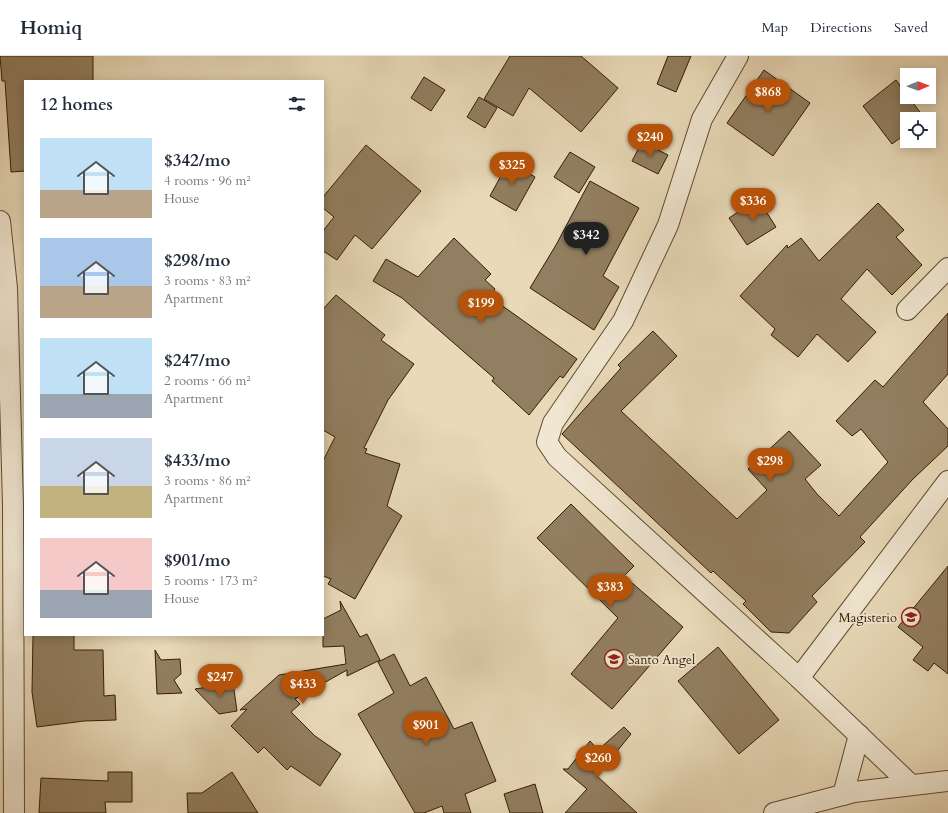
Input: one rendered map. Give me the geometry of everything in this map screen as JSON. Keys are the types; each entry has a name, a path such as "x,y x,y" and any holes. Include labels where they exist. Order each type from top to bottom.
{"street":[{"path":"738,56 702,119 668,225 623,320 553,423 547,442 557,457 799,678 910,784"},
{"path":"0,222 7,288 13,505 7,630 14,813"},
{"path":"907,310 948,268"},
{"path":"799,678 948,481"},
{"path":"843,795 859,735"},
{"path":"774,813 843,795 910,784 948,780"}],"building":[{"path":"0,56 93,56 93,80 24,80 24,171 11,172 5,81 2,81"},
{"path":"510,56 581,56 618,88 581,132 529,88 513,116 484,99"},
{"path":"668,56 691,56 676,92 657,84"},
{"path":"764,70 810,103 773,156 727,123"},
{"path":"424,77 445,90 431,111 411,98"},
{"path":"896,80 900,85 900,104 914,104 920,112 900,112 900,138 892,144 863,106"},
{"path":"479,97 497,108 485,128 467,117"},
{"path":"642,142 668,155 658,174 632,161"},
{"path":"366,145 421,191 372,249 355,235 337,260 324,252 324,230 334,217 324,209 324,196"},
{"path":"570,152 595,167 579,193 554,177"},
{"path":"509,161 535,177 516,211 490,196"},
{"path":"590,181 639,208 603,276 619,287 594,330 530,288 556,245"},
{"path":"758,199 776,227 747,245 729,218"},
{"path":"878,203 904,230 896,237 922,265 892,295 867,269 841,299 876,332 848,362 817,334 798,357 771,335 775,329 740,296 787,245 788,248 801,238 819,261"},
{"path":"454,238 491,274 485,280 495,289 490,297 577,359 563,378 560,376 529,415 492,381 494,378 402,298 373,281 386,259 418,277"},
{"path":"336,295 385,335 381,340 414,364 388,400 364,448 367,449 365,453 400,464 387,506 402,516 355,599 328,584 331,579 324,576 324,459 335,437 324,431 324,308"},
{"path":"948,313 948,374 923,402 948,429 948,446 913,479 860,537 865,542 812,596 817,602 789,633 771,632 743,604 746,601 713,571 711,573 562,434 621,368 618,365 653,331 677,356 621,411 737,519 767,490 748,469 789,431 821,465 805,479 817,494 839,516 888,462 861,429 852,436 836,421 875,380 883,387"},
{"path":"571,504 634,566 624,576 683,627 612,709 571,674 618,618 537,538"},
{"path":"948,566 948,674 934,663 928,671 913,660 923,647 898,627"},
{"path":"340,601 360,637 367,634 380,660 347,676 347,670 295,699 300,704 291,712 315,736 341,754 320,786 291,766 287,770 264,747 258,753 231,726 247,709 240,710 279,675 346,664 344,646 323,647 324,618 341,610"},
{"path":"33,636 74,636 74,650 103,650 104,696 115,695 116,720 84,721 37,727 32,692"},
{"path":"718,647 779,720 739,754 678,681"},
{"path":"155,650 161,660 180,659 181,674 174,680 182,693 157,694"},
{"path":"394,654 410,686 426,677 454,729 472,722 496,781 465,794 471,813 444,813 442,806 424,813 415,813 358,714 394,693 378,662"},
{"path":"233,683 237,711 219,714 195,689"},
{"path":"624,727 631,734 597,776 637,813 565,813 587,789 563,769 568,769 590,741 598,750"},
{"path":"108,772 132,772 132,802 105,802 106,813 39,813 41,778 108,781"},
{"path":"232,772 258,813 188,813 187,793 202,793"},
{"path":"535,784 543,813 510,813 504,794"}],"place":[{"name":"Magisterio","path":"911,617"},
{"name":"Santo Angel","path":"614,659"}]}
